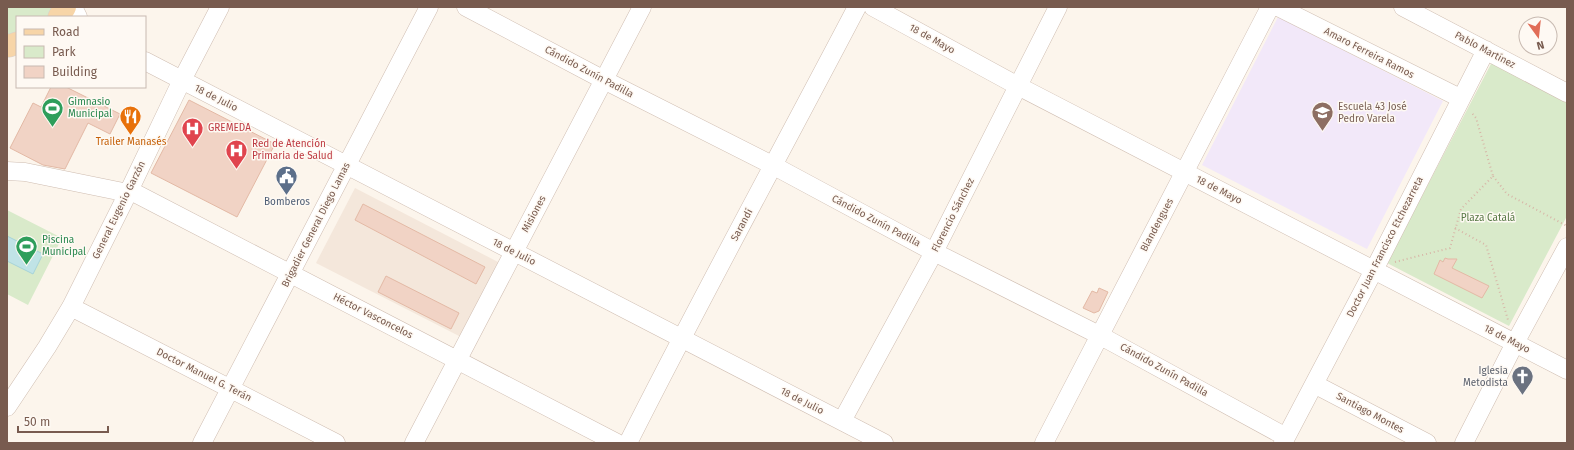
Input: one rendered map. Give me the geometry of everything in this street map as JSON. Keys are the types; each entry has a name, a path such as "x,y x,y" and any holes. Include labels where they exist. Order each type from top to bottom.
{"main road":[{"path":"60,16 65,7"}],"street":[{"path":"73,7 78,16"},
{"name":"General Eugenio Garzón","path":"7,407 47,347 71,307 182,80 220,7"},
{"name":"Brigadier General Diego Lamas","path":"202,443 429,7"},
{"name":"Cándido Zunín Padilla","path":"466,7 604,80 774,166 934,252 1099,335 1284,440"},
{"name":"Misiones","path":"414,443 642,7"},
{"name":"Sarandí","path":"628,443 681,338 774,166 857,7"},
{"name":"18 de Mayo","path":"873,7 1018,86 1567,370"},
{"name":"Florencio Sánchez","path":"842,421 934,252 1058,7"},
{"name":"Blandengues","path":"1044,443 1270,7"},
{"name":"Amaro Ferreira Ramos","path":"1278,7 1460,98"},
{"name":"Pablo Martínez","path":"1402,7 1567,93"},
{"name":"Doctor Juan Francisco Etchezarreta","path":"1284,440 1374,270 1460,98 1486,50"},
{"name":"18 de Julio","path":"146,62 884,443"},
{"name":"Héctor Vasconcelos","path":"7,171 25,172 129,191 617,443"},
{"path":"1464,443 1515,343 1567,247"},
{"name":"Doctor Manuel G. Terán","path":"71,307 336,443"},
{"name":"Santiago Montes","path":"1314,384 1427,443"}],"path":[{"path":"1460,98 1476,118 1493,176 1507,194 1567,226"},
{"path":"1392,263 1450,248 1461,208 1493,176"},
{"path":"1455,228 1486,245 1508,320"}],"shaded area":[{"name":"Escuela 43 José Pedro Varela","path":"1278,17 1443,101 1367,249 1202,165"},
{"path":"355,188 500,263 461,337 316,263"}],"green space":[{"path":"7,7 57,7 52,16 16,16 16,38 7,38"},
{"name":"Plaza Catalá","path":"1492,62 1567,100 1567,216 1509,326 1387,263"},
{"name":"Piscina Municipal","path":"7,210 62,238 28,305 7,294"}],"water":[{"path":"7,236 43,254 33,274 7,261"}],"building":[{"name":"Gimnasio Municipal","path":"50,88 68,88 120,114 110,134 88,123 65,169 43,165 10,148 33,103 41,107"},
{"path":"189,100 275,144 237,217 151,173"},
{"path":"363,204 485,267 476,284 355,220"},
{"path":"1445,258 1457,259 1452,268 1489,286 1482,298 1434,274 1440,260 1443,262"},
{"path":"386,276 459,313 451,329 378,292"},
{"path":"1099,288 1108,292 1099,311 1094,313 1083,308 1092,291 1097,293"}],"place":[{"name":"Gimnasio Municipal","path":"53,128"},
{"name":"Escuela 43 José Pedro Varela","path":"1323,132"},
{"name":"Trailer Manasés","path":"131,136"},
{"name":"GREMEDA","path":"193,148"},
{"name":"Red de Atención Primaria de Salud","path":"236,170"},
{"name":"Bomberos","path":"287,196"},
{"name":"Piscina Municipal","path":"27,266"},
{"name":"Iglesia Metodista","path":"1523,396"}]}
